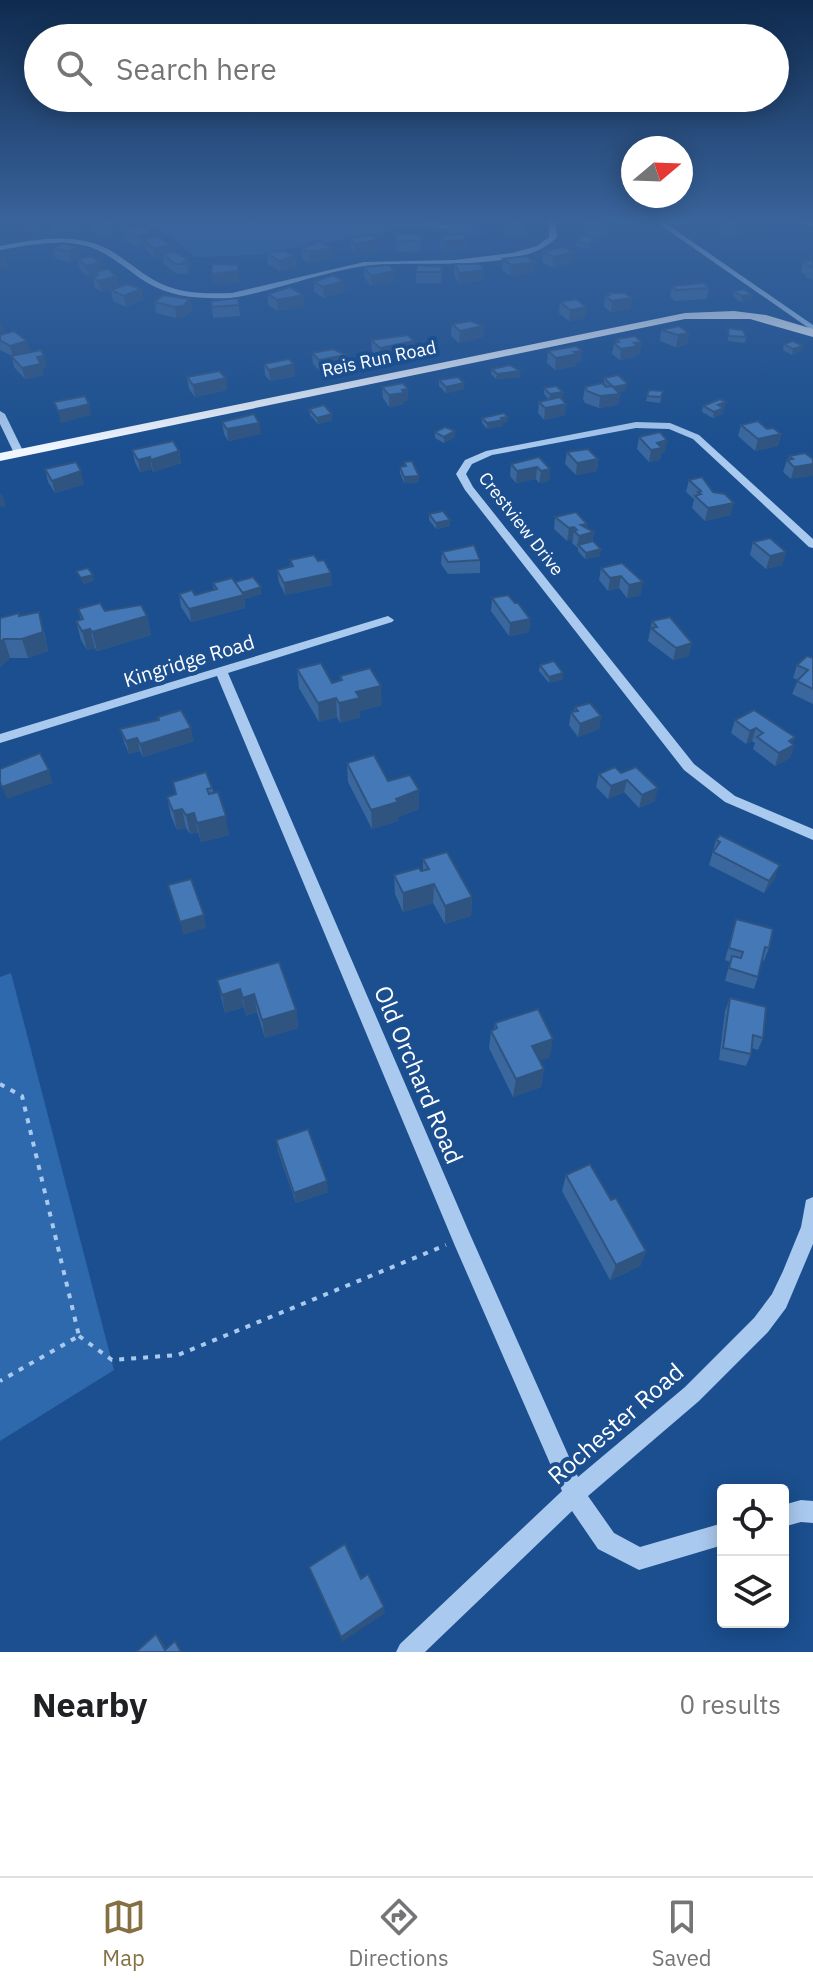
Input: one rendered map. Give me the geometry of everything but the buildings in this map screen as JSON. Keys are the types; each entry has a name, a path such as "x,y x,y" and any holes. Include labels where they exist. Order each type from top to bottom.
{"main road":[{"name":"Reis Run Road","path":"0,457 685,316 730,314 784,322 813,331"}],"street":[{"path":"765,295 813,331"},
{"path":"769,298 785,317 784,322"},
{"path":"0,414 19,453"},
{"name":"Crestview Drive","path":"813,545 696,437 670,426 636,425 489,453 468,462 461,474 689,767 730,799 813,835"},
{"name":"Kingridge Road","path":"0,739 388,620"},
{"name":"Old Orchard Road","path":"222,673 462,1239 574,1494 606,1541 639,1559 717,1536"},
{"name":"Rochester Road","path":"408,1652 574,1494 692,1394 761,1325 779,1301 812,1220"},
{"path":"789,1514 813,1512"}],"path":[{"path":"0,1084 22,1096 79,1336 112,1360 178,1355 462,1239"},
{"path":"0,1381 79,1336"}],"shaded area":[{"path":"11,973 114,1370 0,1441 0,977"}]}
